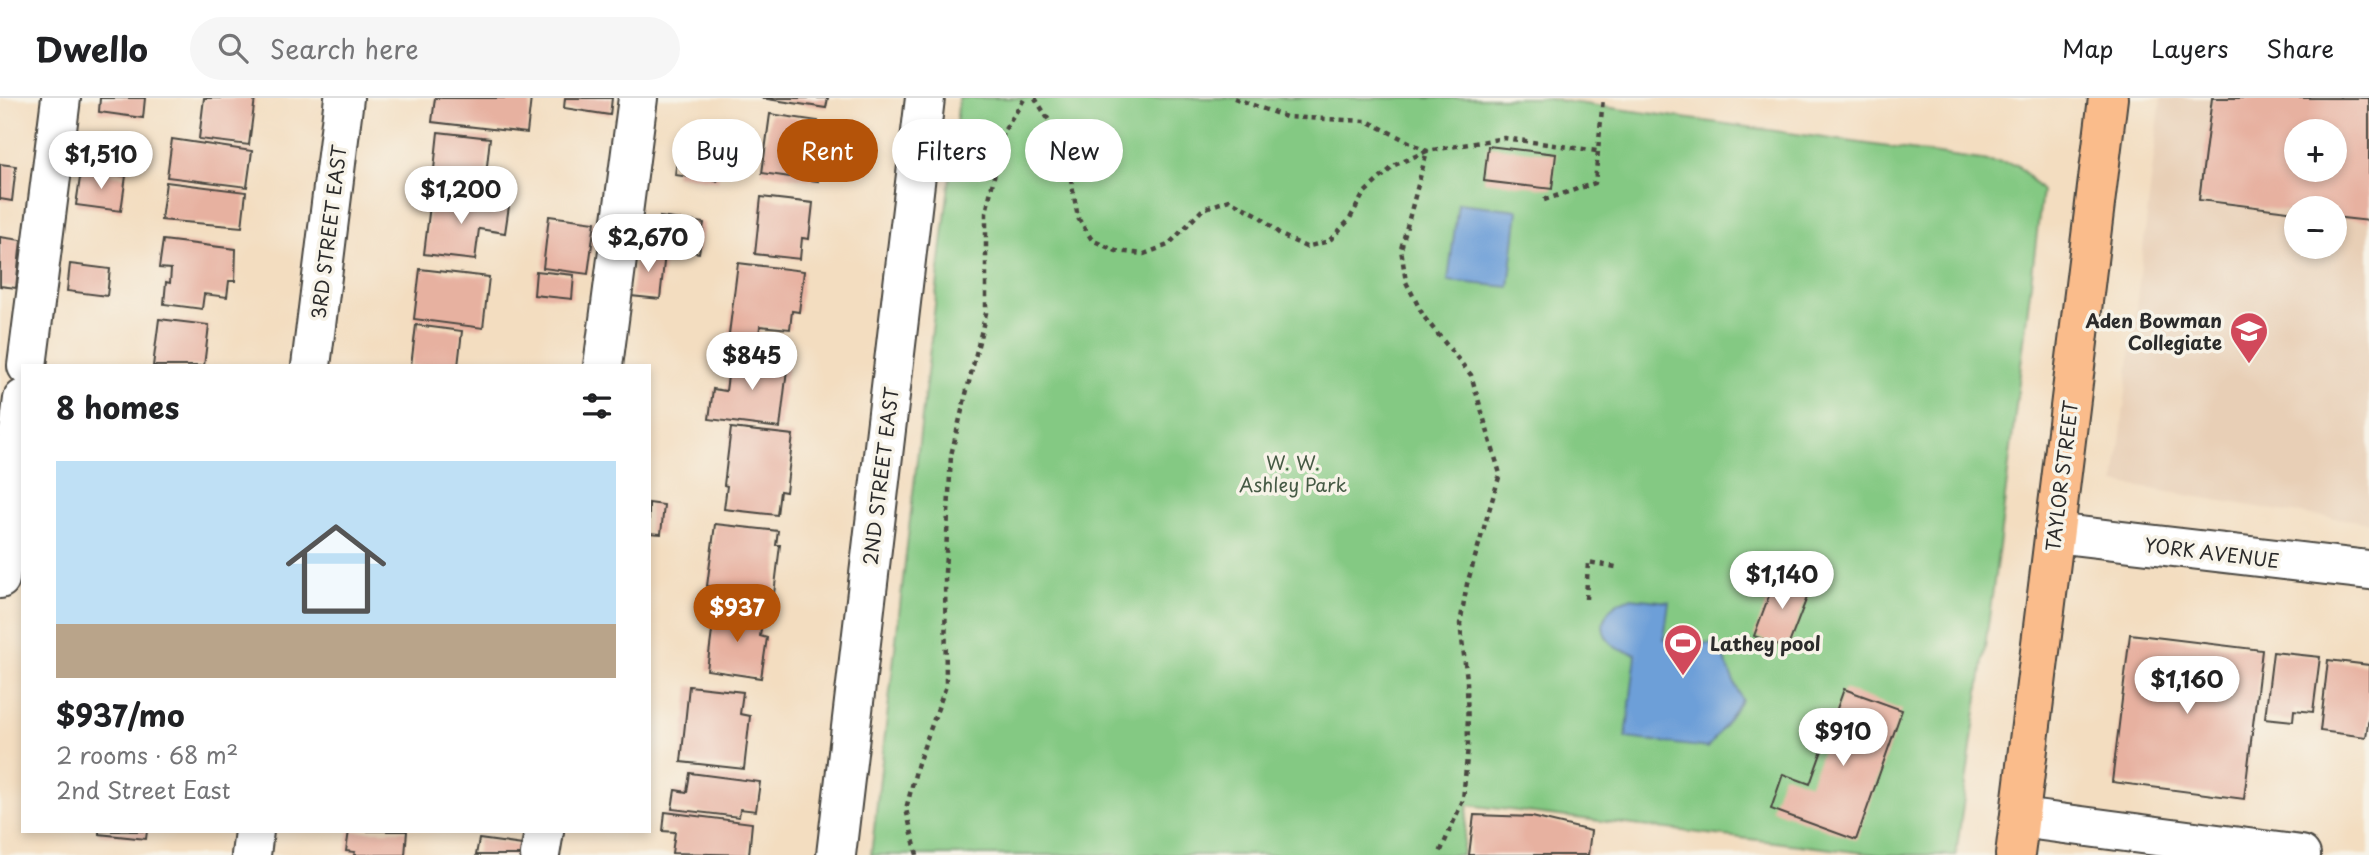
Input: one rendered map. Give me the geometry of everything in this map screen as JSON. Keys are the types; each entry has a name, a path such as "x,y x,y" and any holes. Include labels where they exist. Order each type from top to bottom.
{"main road":[{"name":"TAYLOR STREET","path":"2015,855 2054,533 2101,99"}],"street":[{"path":"27,364 61,98"},
{"name":"3RD STREET EAST","path":"311,364 344,98"},
{"path":"603,364 638,98"},
{"name":"2ND STREET EAST","path":"835,855 925,98"},
{"path":"0,579 21,415"},
{"name":"YORK AVENUE","path":"2054,533 2369,570"},
{"path":"2020,818 2301,855"},
{"path":"251,855 254,833"},
{"path":"540,855 544,833"}],"path":[{"path":"917,855 906,809 918,763 946,686 945,573 951,454 986,313 986,213 1004,131 1024,98"},
{"path":"1035,98 1065,146 1078,218 1092,240 1116,251 1144,254 1168,245 1203,209 1229,200 1258,215 1280,235 1306,247 1329,241 1349,220 1364,193 1395,165 1427,151 1504,138 1597,151"},
{"path":"1234,98 1286,117 1367,121 1427,151"},
{"path":"1544,200 1594,183 1603,98"},
{"path":"1427,151 1401,248 1406,282 1424,317 1471,375 1500,474 1467,584 1460,624 1467,679 1468,746 1464,800 1439,855"},
{"path":"1586,599 1588,562 1616,567"}],"shaded area":[{"name":"Aden Bowman Collegiate","path":"2161,98 2369,98 2369,522 2293,513 2115,483"}],"green space":[{"name":"W. W. Ashley Park","path":"959,98 1541,98 2017,165 2042,191 2000,539 1956,855 1881,855 1468,805 1462,855 871,855 949,182 1011,182 1011,119 957,119"}],"water":[{"path":"1458,203 1518,210 1509,287 1448,281"},
{"name":"Lathey pool","path":"1630,598 1669,602 1664,639 1718,645 1742,700 1708,748 1626,738 1636,654 1615,647 1608,640 1603,625 1614,606"}],"building":[{"path":"100,98 145,98 143,118 99,112"},
{"path":"204,98 255,98 249,145 199,139"},
{"path":"435,98 531,98 527,133 432,122"},
{"path":"565,98 612,98 610,115 564,108"},
{"path":"761,98 828,98 826,108"},
{"path":"2212,98 2369,98 2369,221 2347,218 2347,196 2284,196 2284,211 2199,200"},
{"path":"770,114 804,119 777,119 777,175 763,173"},
{"path":"438,132 490,138 484,194 432,188"},
{"path":"86,133 131,139 127,173 82,168"},
{"path":"172,139 252,151 247,187 167,177"},
{"path":"1488,146 1556,154 1552,189 1484,181"},
{"path":"0,164 16,166 12,201 0,199"},
{"path":"81,171 126,176 121,211 76,205"},
{"path":"166,182 246,192 242,227 161,220"},
{"path":"431,197 509,206 505,233 479,229 475,260 424,254"},
{"path":"761,197 813,203 809,239 802,238 800,259 755,254"},
{"path":"549,216 595,222 588,274 543,268"},
{"path":"660,217 704,223 699,253 656,247"},
{"path":"0,237 21,240 16,288 0,286"},
{"path":"163,240 236,249 235,281 229,281 227,297 204,294 202,309 164,304 166,282 170,283 171,269 159,268"},
{"path":"636,250 665,253 660,299 631,296"},
{"path":"738,263 804,271 799,312 792,311 790,329 760,326 758,346 728,342"},
{"path":"70,264 110,269 107,296 67,291"},
{"path":"420,269 489,277 483,328 414,319"},
{"path":"536,271 574,275 572,299 534,295"},
{"path":"159,319 209,325 204,364 153,364"},
{"path":"416,325 462,331 458,364 411,364"},
{"path":"731,353 788,361 780,428 709,419 713,389 726,391"},
{"path":"731,428 793,435 786,492 780,491 777,515 724,509"},
{"path":"651,503 664,505 661,534 651,533"},
{"path":"715,524 778,531 776,545 780,545 774,594 707,586"},
{"path":"1777,574 1811,587 1787,649 1754,636"},
{"path":"715,608 763,615 760,636 767,638 761,678 707,670"},
{"path":"2130,634 2262,650 2244,799 2112,782"},
{"path":"2273,652 2320,657 2313,712 2294,710 2293,721 2265,718"},
{"path":"2328,660 2369,665 2369,717 2366,737 2320,731"},
{"path":"689,686 743,692 740,714 750,716 744,769 681,762"},
{"name":"Lathey pool","path":"1844,689 1902,710 1856,840 1771,809 1783,774 1810,784"},
{"path":"690,773 760,782 756,811 740,809 739,817 672,809 675,790 687,792"},
{"path":"665,812 752,823 749,855 672,853 675,832 663,831"},
{"path":"1474,815 1532,817 1591,831 1588,855 1469,855"},
{"path":"99,833 147,833 146,839"},
{"path":"349,833 407,833 405,855 354,855 355,852 346,851"},
{"path":"479,839 530,846 528,855 476,855"}],"place":[{"name":"Aden Bowman Collegiate","path":"2249,365"},
{"name":"Lathey pool","path":"1683,677"}]}
